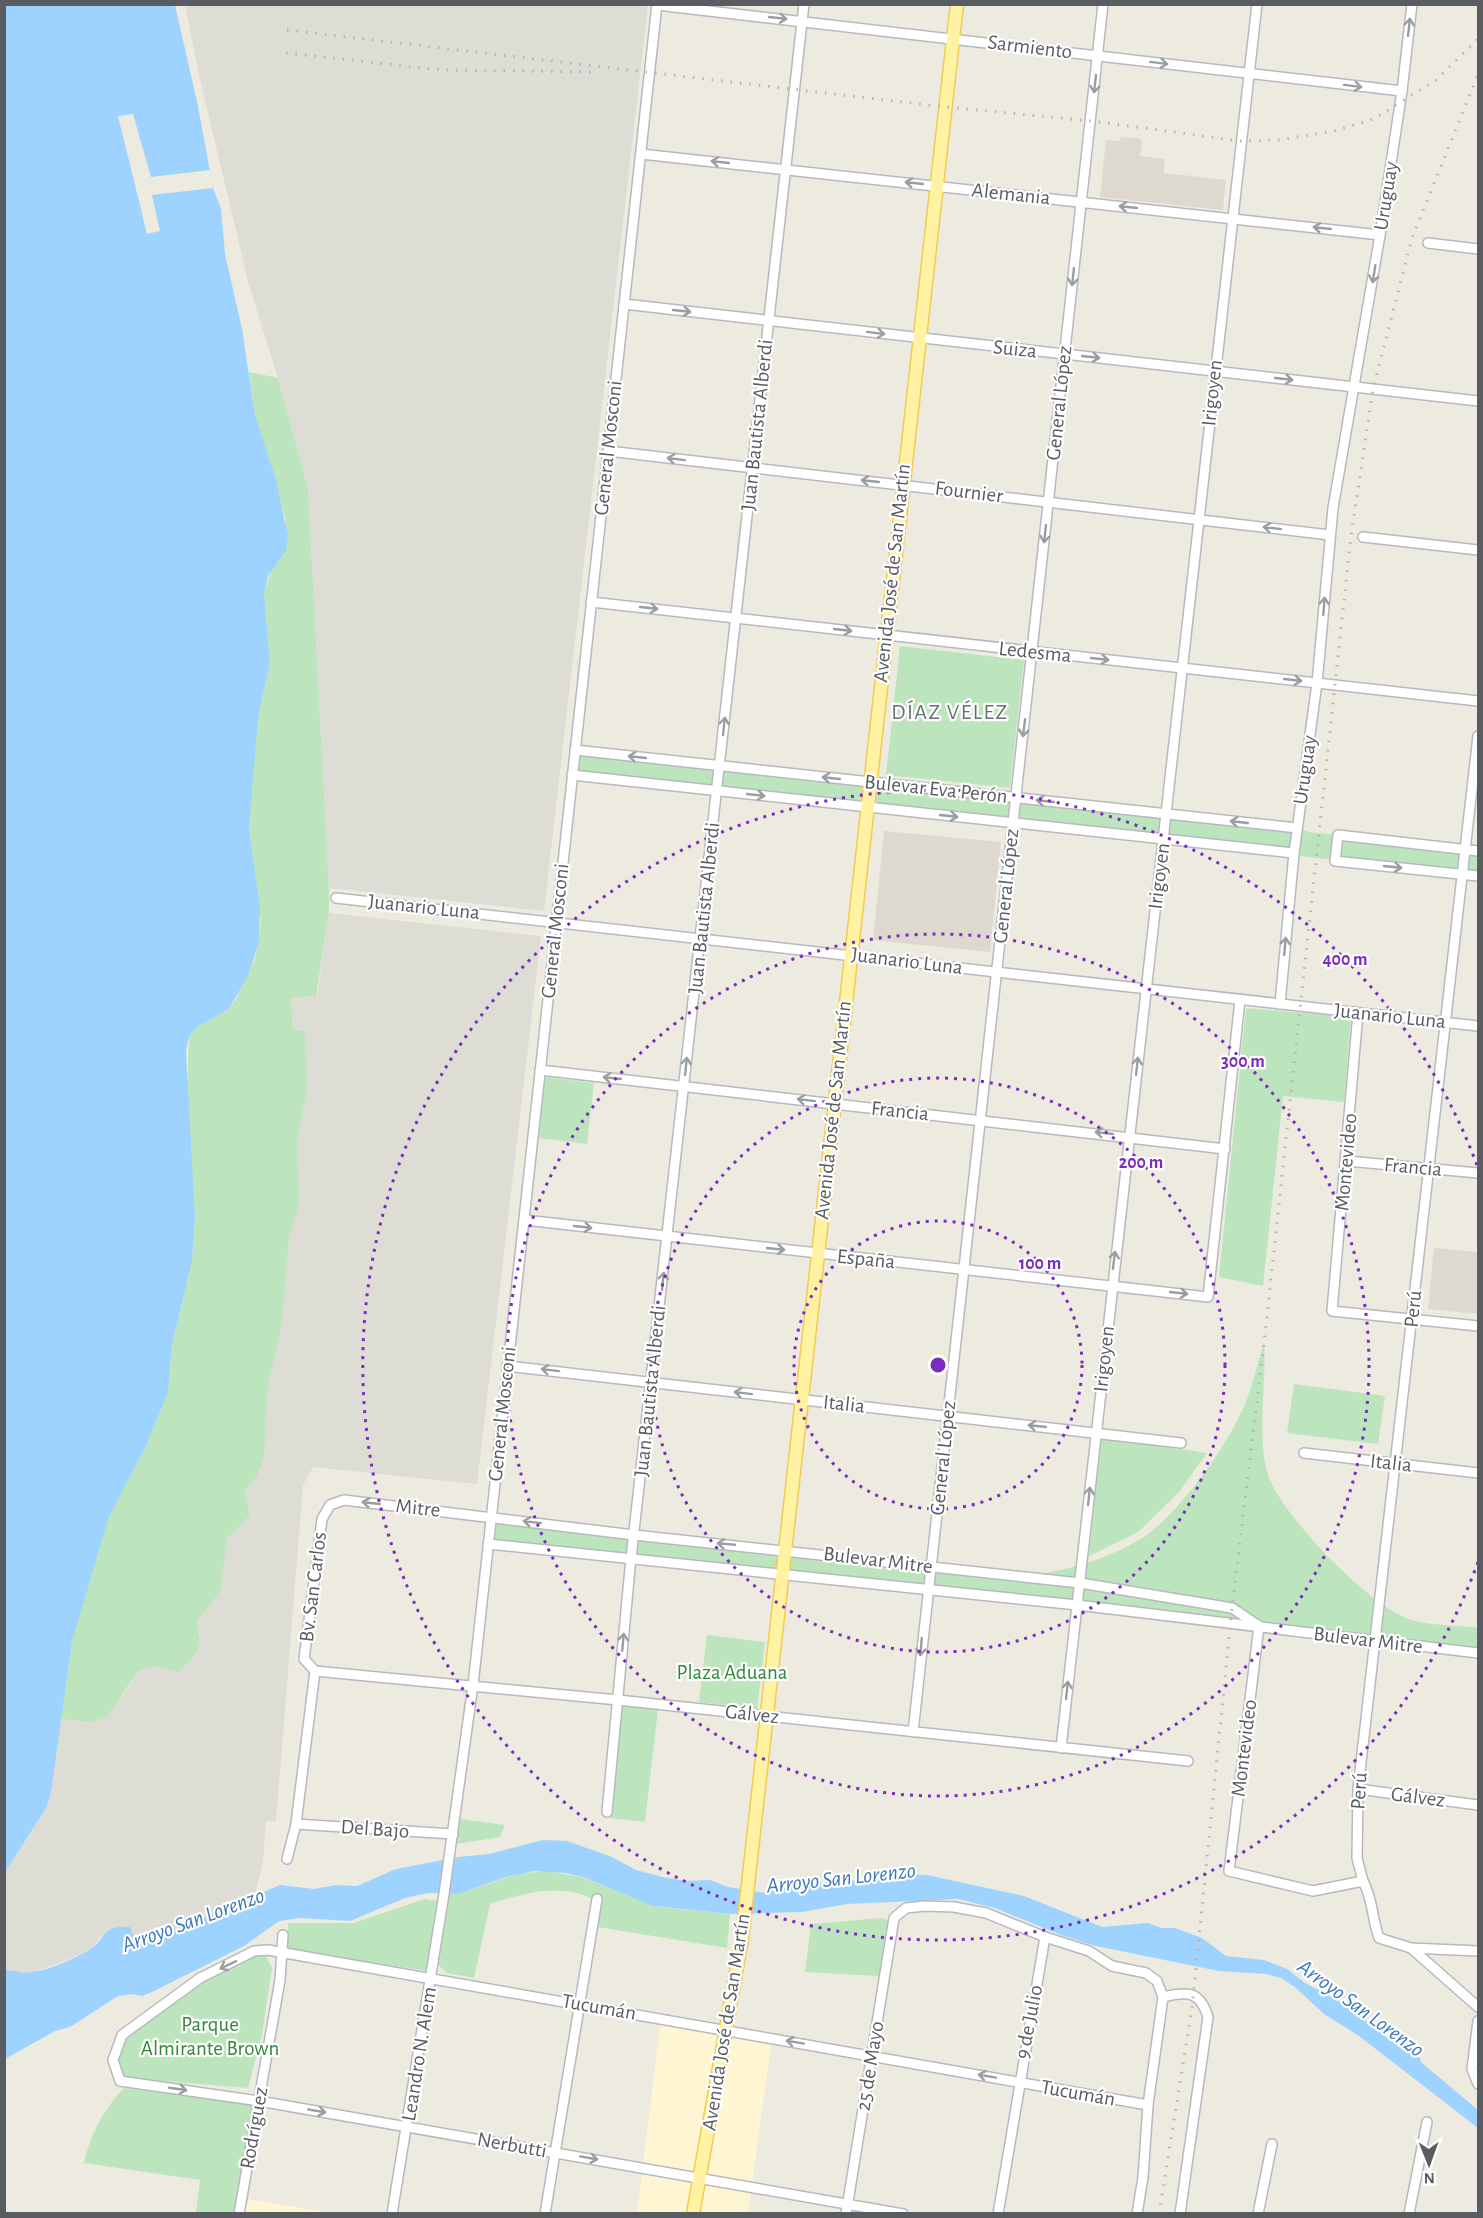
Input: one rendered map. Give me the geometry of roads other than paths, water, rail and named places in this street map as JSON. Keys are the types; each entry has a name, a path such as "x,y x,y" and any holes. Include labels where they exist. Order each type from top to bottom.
{"main road":[{"name":"Avenida José de San Martín","path":"693,2214 742,1939 868,782 957,4"}],"street":[{"name":"Juan Bautista Alberdi","path":"607,1812 631,1558 804,4"},
{"name":"General López","path":"913,1732 1103,4"},
{"name":"Irigoyen","path":"1061,1748 1257,4"},
{"name":"Uruguay","path":"1280,1004 1294,853 1317,683 1330,535 1380,235 1402,91 1412,4"},
{"name":"Sarmiento","path":"657,5 1402,91"},
{"name":"General Mosconi","path":"450,1857 473,1685 492,1516 657,5"},
{"name":"Alemania","path":"641,154 1380,235"},
{"path":"1428,243 1479,249"},
{"name":"Suiza","path":"624,304 1479,401"},
{"name":"Fournier","path":"608,451 1330,535"},
{"path":"1363,537 1479,550"},
{"name":"Ledesma","path":"591,602 1479,701"},
{"name":"Perú","path":"1363,1881 1357,1858 1358,1789 1479,736"},
{"name":"Bulevar Eva Perón","path":"575,750 1297,828"},
{"name":"Bulevar Eva Perón","path":"572,775 1294,853"},
{"path":"1479,851 1338,835 1335,861 1479,876"},
{"name":"Juanario Luna","path":"336,898 1479,1026"},
{"path":"1225,1149 1240,1000"},
{"name":"Montevideo","path":"1358,1013 1347,1161 1332,1311 1412,1320"},
{"name":"Francia","path":"540,1070 1129,1136 1225,1149"},
{"name":"España","path":"525,1220 1208,1297 1225,1149"},
{"name":"Francia","path":"1347,1161 1479,1173"},
{"path":"1412,1320 1479,1326"},
{"name":"Italia","path":"507,1366 1181,1443"},
{"name":"Italia","path":"1304,1454 1479,1473"},
{"name":"Mitre","path":"344,1500 492,1516"},
{"name":"Bv. San Carlos","path":"287,1859 296,1824 315,1671 304,1659 322,1519 330,1505 344,1500"},
{"name":"Bulevar Mitre","path":"492,1516 634,1535 784,1549 1080,1583 1232,1608 1259,1626"},
{"name":"Bulevar Mitre","path":"488,1544 1077,1605 1479,1653"},
{"name":"Montevideo","path":"1259,1626 1228,1871 1313,1891 1363,1881"},
{"name":"Gálvez","path":"315,1671 473,1685 1188,1761"},
{"name":"Gálvez","path":"1358,1789 1479,1805"},
{"name":"Del Bajo","path":"296,1824 453,1834"},
{"name":"Leandro N. Alem","path":"393,2214 450,1857"},
{"path":"1363,1881 1371,1896 1374,1923 1379,1938 1411,1948 1479,1951"},
{"path":"545,2214 597,1899"},
{"name":"25 de Mayo","path":"847,2209 894,1918 906,1908 954,1907 1013,1922 1045,1937"},
{"name":"Rodríguez","path":"239,2214 283,1953 283,1935"},
{"path":"1045,1937 1089,1951 1112,1966 1146,1973 1157,1981 1163,1997 1148,2105 1143,2177 1137,2214"},
{"name":"9 de Julio","path":"998,2214 1018,2082 1045,1937"},
{"path":"1411,1948 1479,2007"},
{"name":"Tucumán","path":"120,2081 113,2060 122,2035 200,1978 254,1951 268,1950 1148,2105"},
{"path":"1163,1997 1185,1993 1198,1996 1204,2004 1208,2017 1180,2214"},
{"path":"1479,2021 1472,2068 1479,2084"},
{"name":"Nerbutti","path":"120,2081 259,2101 699,2177 847,2209 903,2214"},
{"path":"1410,2214 1426,2122"},
{"path":"1258,2214 1272,2144"}],"water":[{"path":"5,5 175,5 198,106 213,188 221,209 225,254 242,329 255,415 276,480 288,536 286,551 268,576 264,594 270,663 258,718 249,828 260,908 259,942 248,976 229,1009 197,1027 189,1036 186,1051 195,1218 192,1262 172,1344 168,1393 146,1446 108,1519 72,1642 51,1793 46,1808 5,1872"},
{"name":"Arroyo San Lorenzo","path":"543,1840 567,1841 612,1857 636,1870 662,1877 687,1881 710,1880 728,1887 766,1893 784,1884 864,1880 879,1873 927,1875 1024,1896 1102,1927 1148,1923 1161,1928 1175,1928 1202,1938 1226,1956 1264,1960 1287,1969 1305,1983 1346,2005 1391,2041 1399,2045 1413,2045 1422,2063 1478,2110 1478,2128 1359,2036 1324,2014 1295,1987 1281,1978 1266,1974 1219,1971 1096,1946 1061,1935 995,1908 958,1899 847,1904 802,1912 730,1914 653,1906 583,1877 534,1871 506,1877 458,1894 428,1893 405,1898 350,1921 300,1918 279,1921 244,1946 142,1996 131,1994 118,1996 70,2027 55,2031 5,2059 5,1970 29,1972 54,1967 89,1950 113,1928 130,1927 134,1938 142,1941 192,1923 280,1885 314,1889 336,1885 357,1886 396,1869 459,1857 489,1854"}],"railway":[{"path":"287,30 945,107 1091,121 1240,141 1279,140 1334,131 1374,119 1436,80 1478,39"},
{"path":"286,53 442,70 592,72"},
{"path":"1159,2214 1192,2008 1232,1608 1264,1343 1351,536 1373,389 1412,238 1478,74"}],"district":[{"name":"DÍAZ VÉLEZ","path":"950,712"}],"park label":[{"name":"Plaza Aduana","path":"732,1672"},
{"name":"Parque Almirante Brown","path":"210,2036"}]}
